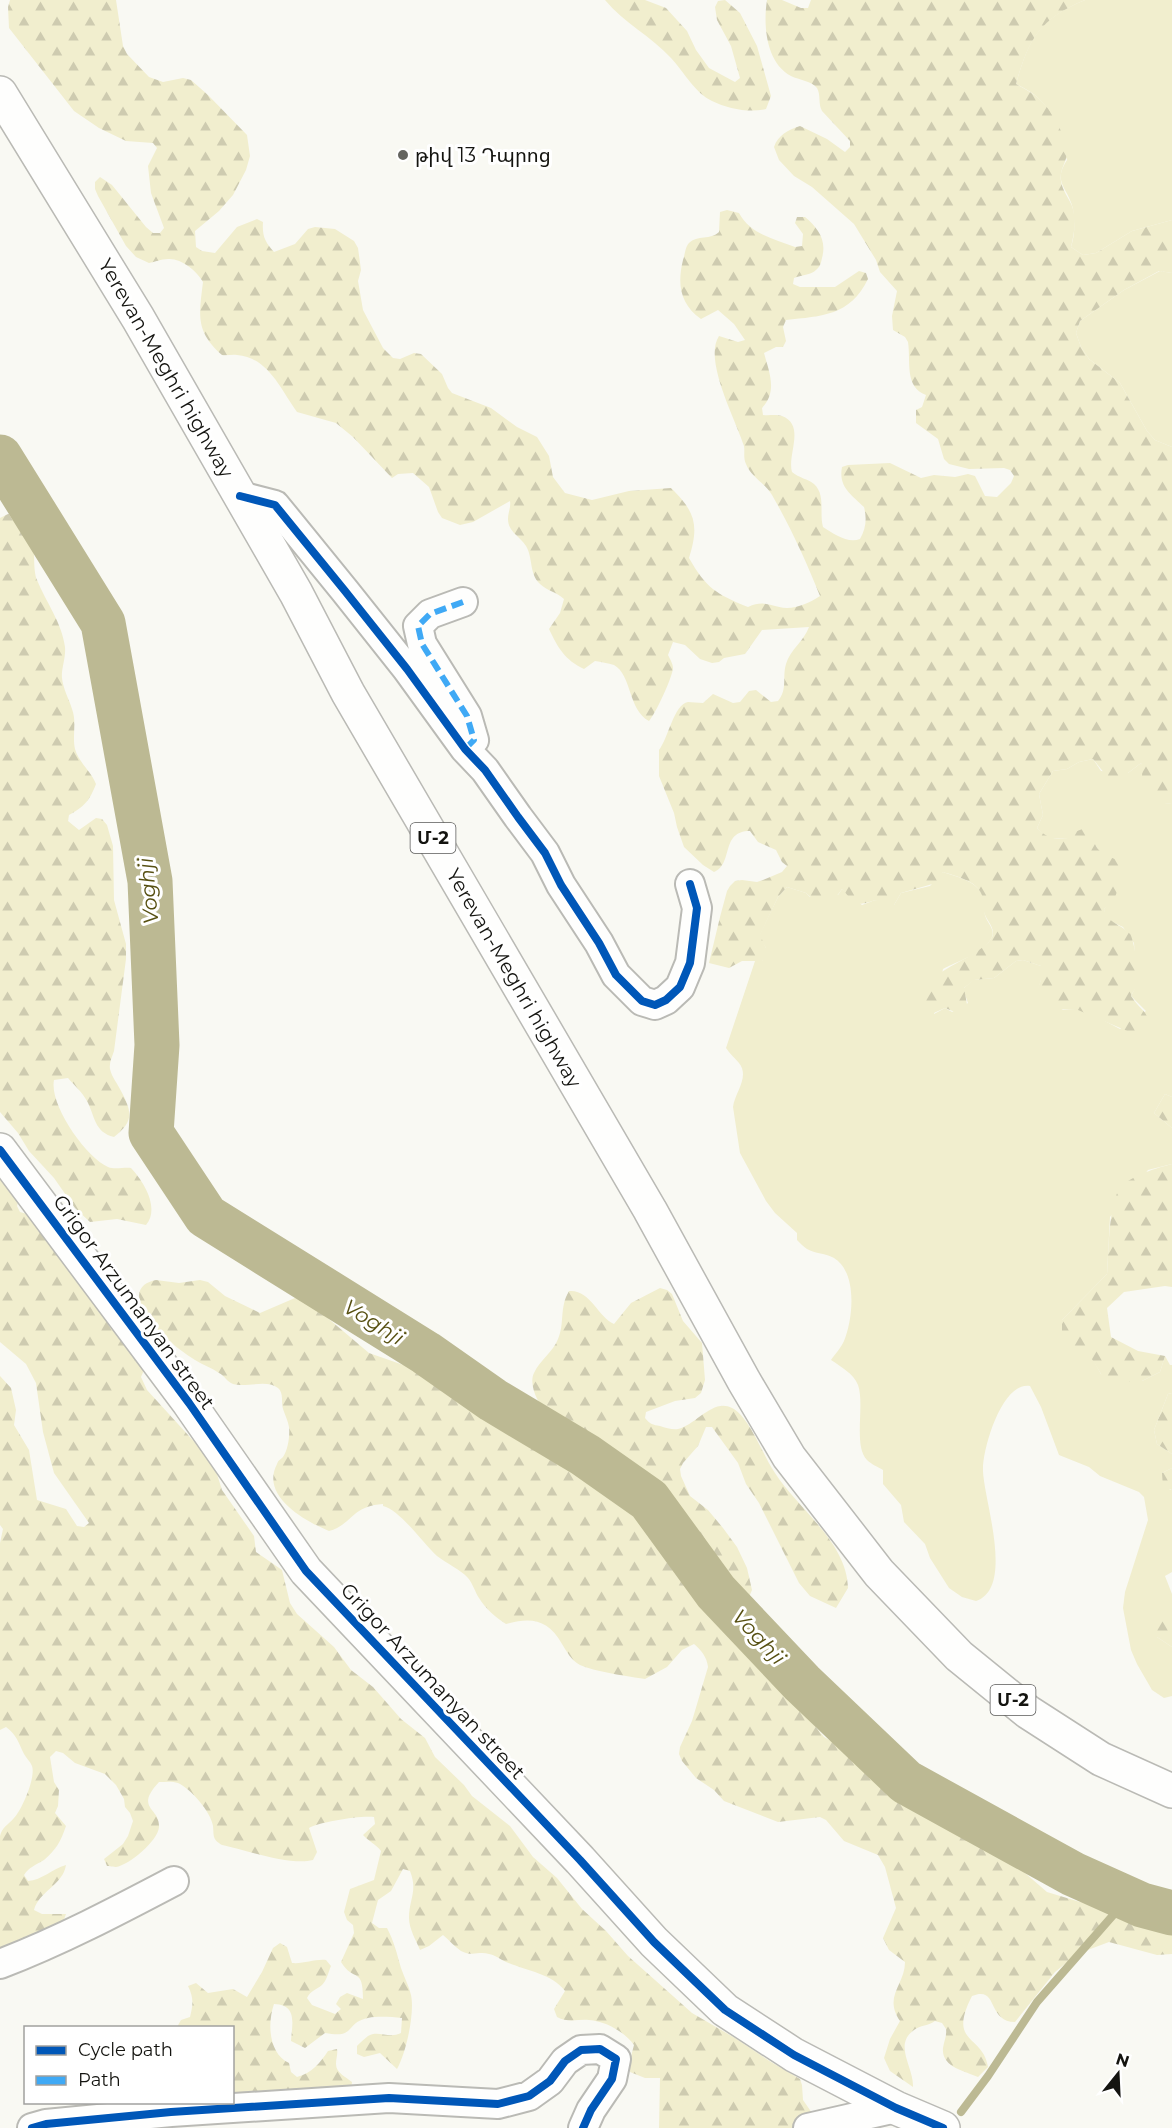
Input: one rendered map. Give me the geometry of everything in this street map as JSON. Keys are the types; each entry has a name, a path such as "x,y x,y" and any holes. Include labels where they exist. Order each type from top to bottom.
{"main road":[{"name":"Yerevan-Meghri highway","path":"0,93 115,279 296,593 348,693 650,1210 744,1381 789,1457 879,1573 959,1656 1028,1712 1101,1759 1172,1791"},
{"name":"Grigor Arzumanyan street","path":"0,1150 189,1403 314,1580 580,1860 654,1942 725,2010 794,2055 896,2108 943,2128"}],"street":[{"path":"240,496 275,505 407,669 465,749 485,770 545,853 561,885 599,943 616,975 642,1001 655,1005 666,999 680,987 690,963 697,908 690,884"},
{"path":"463,602 430,614 418,626 422,644 467,716 474,741 465,749"},
{"path":"0,1964 28,1954 102,1919 174,1881"},
{"path":"32,2128 46,2124 171,2112 379,2099 427,2099 498,2104 529,2096 550,2081 565,2061 581,2050 600,2049 616,2059 612,2079 591,2110 583,2128"},
{"path":"808,2128 896,2108"}],"green space":[{"path":"10,0 116,0 123,46 127,54 149,77 163,82 183,78 191,80 247,135 250,156 246,170 233,195 219,211 195,231 196,247 202,251 215,253 237,227 257,219 263,222 265,238 274,252 295,244 308,229 315,227 335,229 354,241 358,248 361,270 358,281 363,310 383,348 393,358 400,359 414,353 421,354 442,374 452,393 491,408 517,427 537,437 549,456 553,477 565,493 592,500 629,491 671,488 690,512 694,537 689,558 707,583 720,594 748,607 763,604 787,608 796,607 820,596 779,507 769,491 751,473 746,464 744,446 722,390 715,360 715,347 719,336 738,342 745,340 734,324 718,310 701,319 688,307 682,293 680,277 685,251 692,241 719,232 720,212 727,210 739,213 756,231 795,247 802,246 803,234 795,223 797,217 805,217 810,221 822,240 821,262 814,272 794,278 793,284 800,287 835,287 859,271 866,273 868,279 853,300 834,312 786,320 783,327 786,341 783,347 776,347 764,353 771,388 767,402 762,408 763,415 782,416 793,426 792,472 812,482 818,488 823,527 846,539 860,539 862,535 865,523 864,507 847,490 842,480 842,467 848,465 890,463 921,478 934,475 955,477 968,474 975,476 985,496 997,497 1011,483 1014,476 1010,470 1004,468 969,469 949,464 944,459 938,439 916,423 916,410 922,407 926,395 914,386 911,380 908,342 905,337 893,330 892,316 897,291 880,272 876,260 854,224 812,187 794,176 779,160 774,147 778,139 791,129 800,126 827,139 845,152 850,147 850,141 822,111 817,88 809,82 791,76 776,62 771,53 766,32 767,0 782,0 801,8 808,8 811,0 1085,0 1057,15 1038,32 1026,54 1016,84 1032,93 1047,108 1066,142 1067,155 1061,181 1074,216 1071,247 1083,255 1096,253 1132,231 1172,220 1172,273 1159,271 1124,290 1080,321 1076,333 1089,359 1120,383 1147,431 1155,440 1172,447 1172,804 1157,801 1146,792 1142,782 1141,763 1128,773 1125,779 1119,780 1106,775 1093,759 1079,762 1067,769 1053,771 1039,794 1043,815 1037,828 1051,837 1068,839 1072,833 1085,828 1097,848 1118,860 1124,872 1114,900 1104,909 1111,920 1130,934 1133,942 1139,979 1131,996 1147,1018 1139,1036 1078,1010 1050,1007 1039,999 1036,993 1041,980 1041,966 1023,960 1016,961 994,978 974,980 964,988 968,1010 965,1016 945,1008 927,1016 921,1005 932,980 985,946 993,933 984,912 981,892 977,887 967,880 943,872 936,883 901,893 894,905 887,907 875,900 862,904 855,903 842,889 831,900 820,902 815,901 806,893 787,887 778,897 760,935 766,948 766,955 762,961 742,961 729,968 709,963 730,886 735,881 763,880 782,872 787,866 782,862 776,850 758,842 750,831 741,832 735,836 720,868 714,872 703,865 684,847 674,813 659,776 659,750 675,715 683,704 703,703 713,694 733,703 740,702 749,691 756,690 771,702 778,701 783,692 788,659 809,627 762,630 745,654 712,663 700,659 685,645 673,642 668,655 673,668 672,672 667,687 649,721 637,709 624,676 614,665 595,661 584,669 572,662 559,648 549,629 560,613 564,599 537,580 526,546 512,531 509,523 510,501 473,522 460,525 442,518 429,487 413,473 398,474 392,478 353,437 336,423 297,412 273,376 257,362 248,357 222,355 203,330 200,304 203,282 193,270 173,259 149,263 136,257 126,246 98,196 95,182 100,177 112,185 146,227 153,233 160,233 164,228 151,193 148,166 157,148 153,143 126,141 99,128 74,111 9,28"},
{"path":"605,0 645,0 666,8 687,31 696,50 709,68 735,82 740,78 731,46 717,20 715,7 718,1 725,0 740,13 757,46 771,96 766,109 739,110 718,104 706,97 695,88 663,50"},
{"path":"1085,0 1172,0 1172,220 1132,231 1096,253 1083,255 1071,247 1074,228 1073,209 1061,180 1067,160 1055,124 1039,98 1016,84 1031,42 1038,32 1057,15"},
{"path":"1160,271 1172,273 1172,447 1155,440 1147,431 1120,383 1089,359 1076,333 1080,321 1124,290"},
{"path":"8,514 20,516 27,521 31,529 37,580 57,621 65,647 62,678 73,714 75,749 96,784 89,799 69,815 68,821 79,830 96,818 102,819 107,825 113,846 114,900 126,944 126,959 110,1067 128,1105 128,1122 114,1137 107,1135 96,1123 85,1098 68,1078 54,1080 54,1091 63,1116 90,1153 108,1167 131,1168 141,1180 151,1203 150,1218 146,1225 117,1219 90,1222 75,1208 54,1178 29,1151 18,1133 0,1112 0,518"},
{"path":"1093,759 1101,771 1128,773 1141,763 1165,803 1172,804 1172,1097 1165,1094 1154,1113 1172,1128 1172,1164 1148,1170 1110,1217 1107,1274 1062,1320 1088,1351 1101,1374 1142,1381 1160,1372 1165,1356 1172,1365 1172,1393 1168,1394 1154,1430 1157,1444 1172,1454 1172,1468 1162,1473 1172,1490 1172,1572 1165,1576 1172,1594 1172,1620 1157,1620 1157,1637 1172,1647 1172,1696 1164,1698 1152,1690 1137,1664 1131,1650 1123,1608 1125,1592 1148,1520 1144,1497 1139,1492 1100,1476 1089,1467 1059,1455 1041,1407 1030,1386 1020,1387 1003,1405 986,1448 983,1471 995,1542 996,1562 994,1579 988,1593 976,1601 962,1597 949,1588 930,1558 925,1544 904,1522 901,1505 883,1484 883,1470 867,1460 863,1454 858,1385 850,1374 831,1360 844,1341 850,1321 851,1297 847,1274 834,1258 810,1251 797,1240 797,1233 775,1213 766,1201 740,1153 733,1107 743,1074 739,1063 726,1048 755,961 762,961 766,948 759,936 778,897 787,887 806,893 810,897 838,895 842,889 862,905 875,900 894,905 901,893 930,886 943,872 968,881 978,888 984,899 985,915 993,933 982,949 943,969 934,1014 945,1008 952,1012 968,1003 963,989 973,980 994,978 1016,961 1023,960 1041,966 1041,980 1037,993 1063,1010 1077,1009 1120,1029 1146,1011 1131,996 1137,984 1134,943 1123,927 1105,916 1104,909 1108,904 1104,856 1096,846 1068,839 1047,838 1037,828 1043,815 1039,794 1053,771 1067,769 1079,762"},
{"path":"1165,1094 1172,1097 1172,1128 1154,1113"},
{"path":"0,1164 19,1199 17,1206 20,1212 33,1213 146,1365 141,1377 147,1390 209,1458 222,1490 254,1536 256,1552 282,1570 290,1603 297,1614 334,1647 351,1670 373,1687 401,1719 425,1738 435,1757 472,1796 510,1826 533,1857 557,1878 582,1909 628,1956 692,2013 800,2079 803,2100 819,2123 819,2128 659,2128 660,2078 645,2078 630,2072 629,2064 634,2045 614,2028 595,2021 557,2017 554,2009 565,1991 553,1980 485,1953 465,1953 443,1935 420,1950 409,1922 413,1890 412,1878 410,1871 403,1869 391,1891 378,1900 372,1923 379,1928 387,1928 411,1995 412,2012 409,2033 397,2069 380,2053 364,2057 357,2054 357,2046 372,2034 397,2035 401,2033 402,2018 380,2017 361,2020 342,2034 325,2033 305,2048 291,2041 292,2017 290,2012 282,2005 274,2004 271,2038 277,2053 289,2063 291,2072 297,2077 307,2073 328,2051 337,2049 336,2067 352,2082 351,2090 234,2102 234,2026 178,2026 181,2020 190,2017 192,2002 188,1986 196,1983 208,1993 233,1989 247,1997 273,1948 280,1943 287,1947 292,1963 326,1960 331,1966 324,1983 307,1998 312,2005 335,2014 341,2009 336,2004 340,1997 347,1993 363,1999 363,1989 359,1978 341,1962 354,1933 353,1925 347,1920 344,1912 350,1889 374,1880 381,1851 363,1835 375,1824 374,1817 340,1819 309,1828 317,1852 313,1860 293,1861 222,1845 214,1837 209,1814 194,1796 178,1783 159,1782 152,1791 148,1803 158,1820 159,1827 154,1839 128,1862 116,1867 107,1866 104,1859 123,1844 133,1821 125,1807 124,1799 116,1785 105,1774 75,1763 63,1753 56,1751 50,1757 54,1782 59,1790 55,1813 66,1826 52,1853 24,1875 28,1881 33,1880 66,1865 60,1878 41,1898 34,1910 42,1914 66,1914 63,1922 0,1950 0,1836 21,1808 28,1793 33,1771 13,1733 6,1727 0,1730 0,1543 3,1529 0,1525 0,1376 11,1388 16,1410 14,1425 29,1450 37,1500 66,1509 77,1526 84,1527 89,1523 54,1473 43,1432 36,1383 26,1364 0,1342"},
{"path":"1172,1164 1172,1287 1124,1292 1107,1308 1111,1337 1138,1351 1165,1356 1160,1372 1142,1381 1117,1383 1101,1374 1087,1351 1062,1342 1062,1320 1107,1274 1111,1215 1121,1187 1138,1176"},
{"path":"156,1280 179,1283 200,1280 208,1282 225,1296 260,1313 295,1298 302,1300 317,1309 369,1353 412,1368 458,1401 487,1404 494,1408 507,1425 528,1435 559,1456 599,1474 606,1472 614,1460 615,1453 548,1414 535,1395 532,1383 534,1373 558,1339 564,1303 569,1291 583,1294 603,1316 614,1324 631,1303 660,1288 667,1290 672,1294 683,1321 702,1343 705,1380 701,1393 695,1398 675,1401 646,1412 645,1418 653,1425 676,1429 685,1427 718,1406 732,1408 739,1413 775,1473 831,1541 846,1571 848,1588 836,1608 810,1596 799,1583 759,1503 746,1484 738,1463 712,1427 706,1427 698,1446 683,1463 680,1469 681,1476 690,1496 708,1510 737,1547 747,1568 752,1590 746,1604 734,1597 718,1560 694,1534 680,1530 665,1530 661,1539 664,1549 720,1616 796,1700 824,1737 863,1759 882,1784 900,1795 947,1808 966,1818 997,1849 1047,1892 1080,1902 1115,1904 1142,1921 1155,1925 1172,1926 1172,1954 1157,1955 1109,1942 1077,1954 1055,1972 1015,2022 1000,2016 986,1995 972,1996 963,2023 969,2038 985,2056 988,2067 978,2077 950,2064 943,2054 946,2029 942,2023 935,2021 914,2030 905,2042 913,2087 890,2071 884,2058 890,2039 900,2021 895,2012 894,1997 905,1962 889,1950 883,1938 896,1908 885,1867 878,1855 844,1841 826,1820 820,1817 778,1822 724,1801 714,1790 696,1778 679,1754 692,1721 708,1667 699,1649 694,1644 682,1650 667,1667 645,1679 586,1667 572,1658 557,1636 545,1625 531,1621 506,1624 498,1619 481,1602 468,1578 437,1556 404,1520 383,1504 364,1508 343,1525 329,1531 308,1521 288,1506 275,1487 273,1476 278,1462 286,1451 289,1434 289,1425 283,1409 280,1390 268,1384 233,1384 171,1342 148,1318 139,1297 142,1287"},
{"path":"1172,1393 1172,1454 1157,1444 1154,1430 1168,1394"},
{"path":"1172,1468 1172,1490 1163,1487 1162,1473"},
{"path":"1157,1620 1172,1620 1172,1647 1157,1637 1150,1624"}],"waterway":[{"name":"Voghji","path":"0,457 103,623 150,881 157,1045 151,1133 206,1216 426,1353 493,1400 585,1455 649,1500 716,1592 802,1683 906,1782 1073,1874 1142,1905 1172,1913"},
{"path":"961,2112 1037,2002 1115,1913 1142,1905"}],"marked path":[{"path":"463,602 430,614 418,626 422,644 467,716 474,740 465,749"}],"cycle path":[{"path":"240,496 275,505 345,591 407,669 465,749 485,770 545,853 561,885 599,943 616,975 642,1001 655,1005 666,1000 680,987 690,963 697,908 690,884"},
{"path":"0,1150 189,1403 306,1571 580,1860 654,1942 725,2010 794,2055 896,2108 943,2128"},
{"path":"32,2128 46,2124 171,2112 389,2098 498,2104 529,2096 550,2081 565,2061 581,2050 600,2049 616,2059 612,2079 591,2110 583,2128"}],"place":[{"name":"թիվ 13 Դպրոց","path":"403,155"}]}
